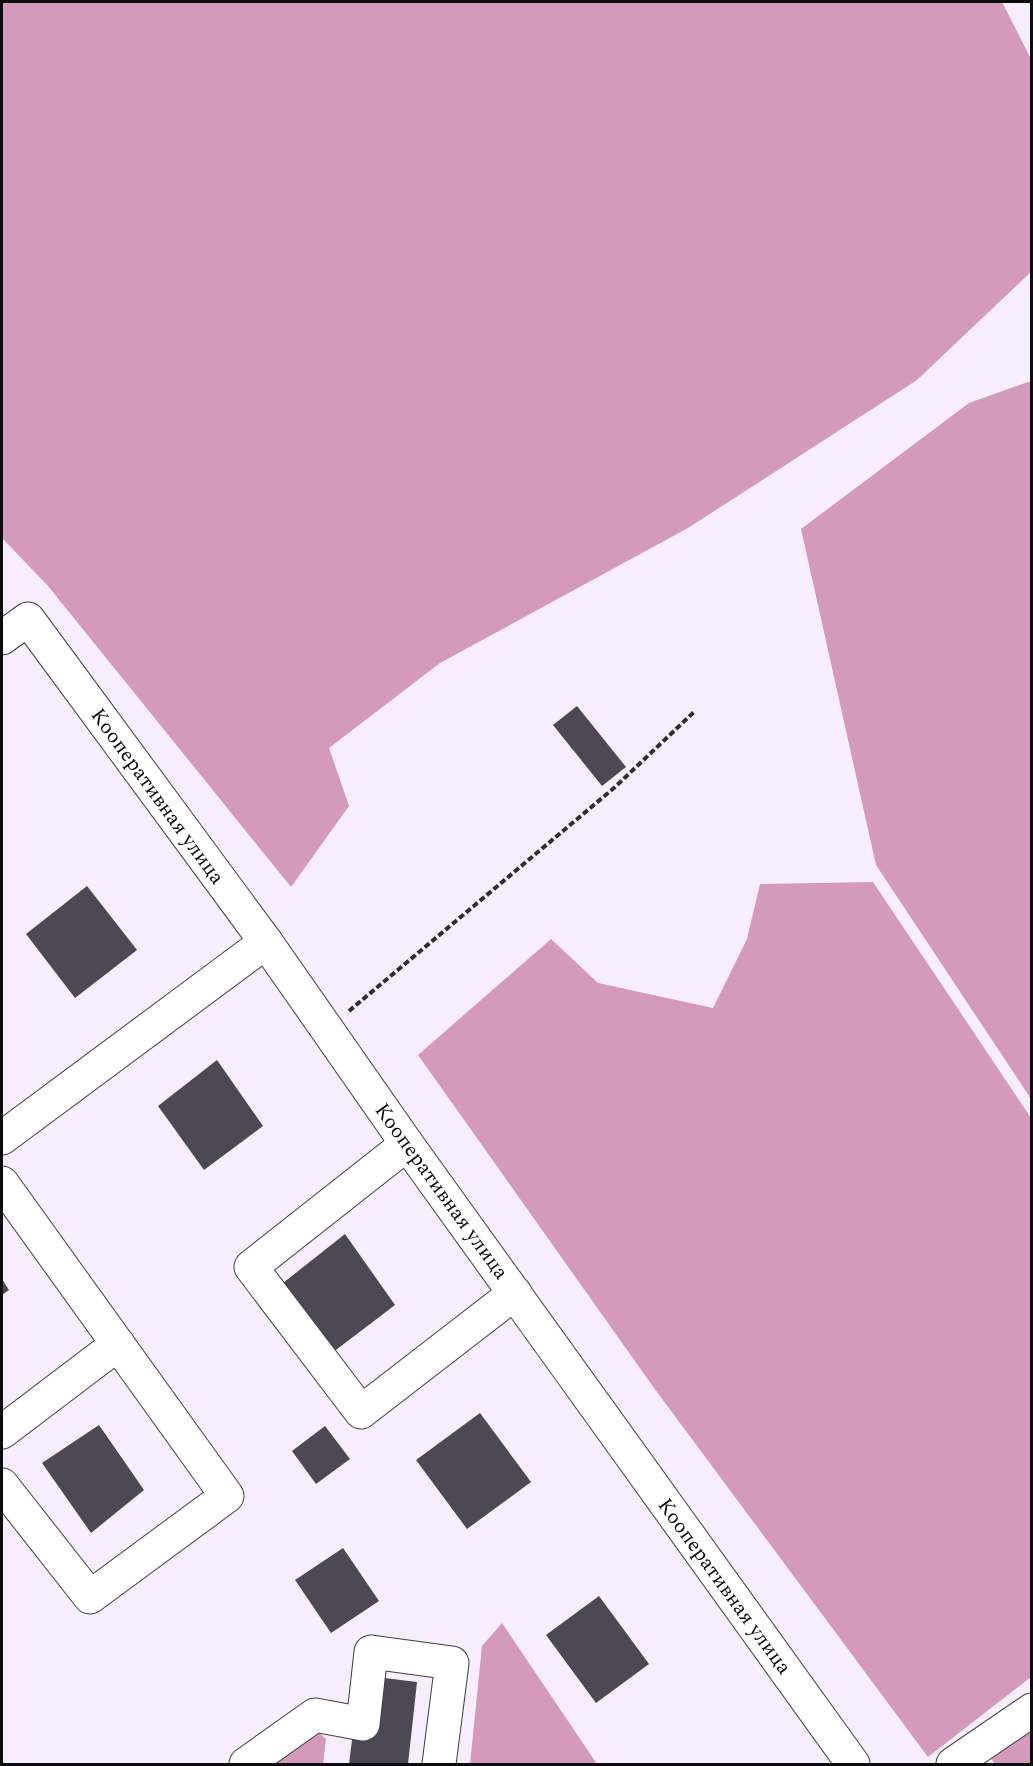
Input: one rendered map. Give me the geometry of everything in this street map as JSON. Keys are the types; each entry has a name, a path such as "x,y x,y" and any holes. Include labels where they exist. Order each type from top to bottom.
{"street":[{"name":"Кооперативная улица","path":"2,638 28,619 266,942 407,1144 853,1764"},
{"path":"2,1138 266,942"},
{"path":"407,1144 251,1267 361,1412 515,1293"},
{"path":"2,1183 227,1496 90,1597 2,1485"},
{"path":"2,1432 118,1344"},
{"path":"246,1764 315,1715 363,1724 371,1652 452,1663 440,1764"},
{"path":"952,1764 1032,1710"}],"path":[{"path":"327,1029 597,802 695,711"}],"shaded area":[{"path":"2,2 1002,2 1031,59 1031,272 917,380 688,528 440,663 329,748 349,806 291,887 48,586 2,538"},
{"path":"1032,381 1031,1099 876,865 801,529 969,403"},
{"path":"873,882 1031,1118 1031,1677 928,1757 654,1388 418,1055 551,939 598,983 713,1008 747,939 760,884"},
{"path":"502,1623 597,1764 470,1764 482,1646"},
{"path":"1031,1725 1031,1764 995,1764 989,1756"},
{"path":"315,1729 326,1739 323,1764 267,1764"}],"building":[{"path":"577,706 626,767 602,786 553,725"},
{"path":"87,886 137,950 75,998 26,934"},
{"path":"217,1060 263,1126 204,1170 158,1106"},
{"path":"345,1234 395,1305 332,1353 283,1283"},
{"path":"2,1279 9,1290 2,1295"},
{"path":"480,1413 531,1482 467,1529 416,1460"},
{"path":"99,1425 144,1490 91,1533 42,1463"},
{"path":"325,1426 350,1459 316,1484 292,1451"},
{"path":"343,1548 379,1601 331,1633 295,1580"},
{"path":"599,1596 649,1664 596,1703 546,1635"},
{"path":"360,1675 417,1682 408,1764 349,1764"}]}
